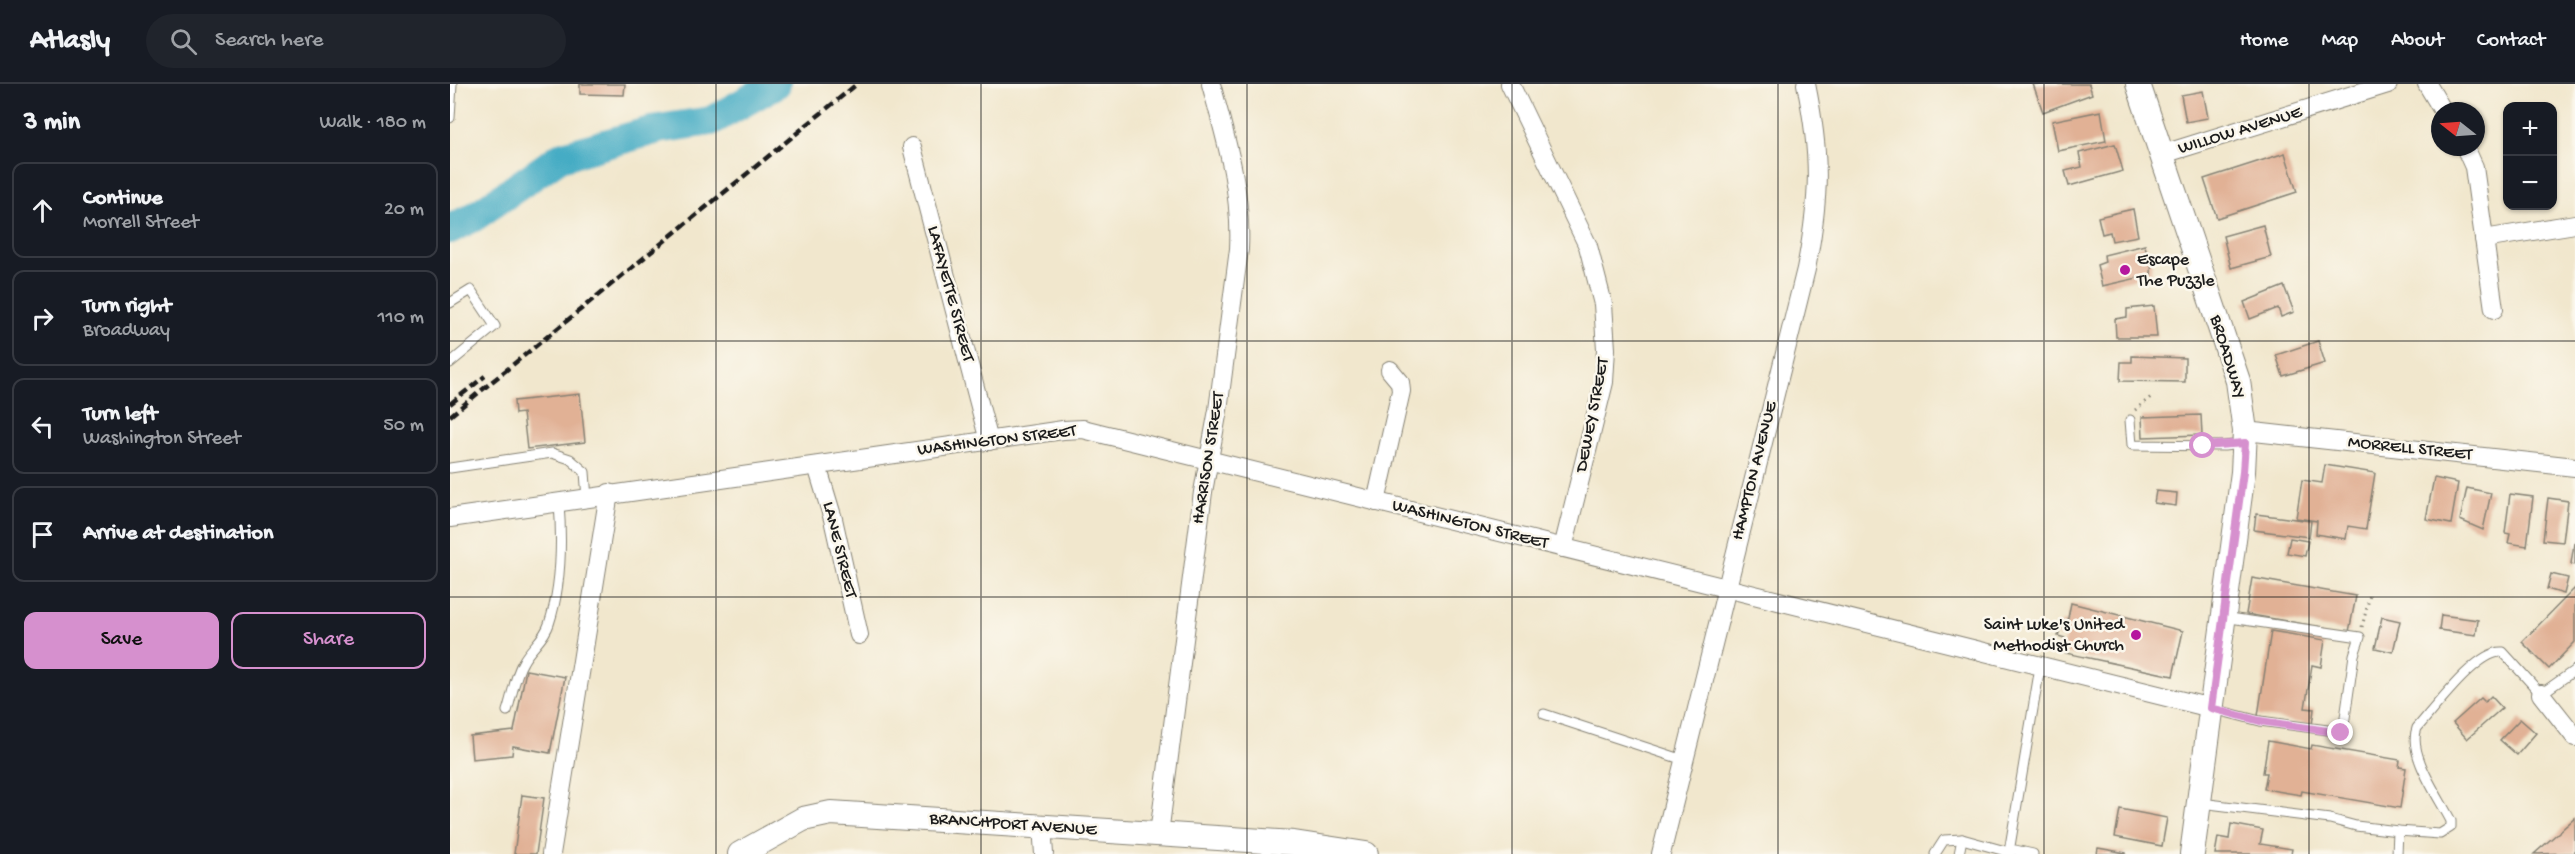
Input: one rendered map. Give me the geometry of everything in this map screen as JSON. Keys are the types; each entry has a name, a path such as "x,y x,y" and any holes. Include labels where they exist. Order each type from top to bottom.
{"street":[{"name":"HARRISON STREET","path":"1159,834 1230,318 1240,222 1235,172 1210,84"},
{"name":"DEWEY STREET","path":"1510,84 1588,246 1603,304 1606,349 1604,382 1563,548"},
{"name":"HAMPTON AVENUE","path":"1661,854 1806,269 1817,211 1818,154 1806,84"},
{"name":"BROADWAY","path":"2138,84 2160,155 2238,381 2245,437 2192,854"},
{"name":"WILLOW AVENUE","path":"2160,155 2388,84"},
{"path":"2427,84 2438,102"},
{"name":"LAFAYETTE STREET","path":"912,147 989,441"},
{"path":"2469,156 2474,168 2494,309"},
{"path":"2484,238 2575,224"},
{"path":"1376,502 1401,391 1400,382 1390,370"},
{"name":"WASHINGTON STREET","path":"450,518 1083,429 2211,708"},
{"name":"MORRELL STREET","path":"2245,437 2575,467"},
{"name":"LANE STREET","path":"817,466 833,519 859,635"},
{"path":"551,854 609,494"},
{"path":"2541,694 2575,737"},
{"name":"BRANCHPORT AVENUE","path":"741,854 803,819 831,813 1294,843 1366,854"},
{"path":"1042,826 1044,854"}],"lane":[{"path":"450,118 452,84"},
{"path":"450,303 471,290 495,326 450,363"},
{"name":"MORRELL STREET","path":"2130,420 2130,443 2133,445 2224,446 2245,437"},
{"path":"450,468 552,453 570,459 585,472 587,499"},
{"path":"507,711 523,662 537,646 549,624 559,578 562,535 559,503"},
{"path":"2223,617 2360,637"},
{"name":"WASHINGTON STREET","path":"2211,708 2260,721 2338,733 2344,730 2354,655 2360,637"},
{"path":"2198,802 2330,819 2356,826 2440,834 2451,827 2451,821 2414,750 2417,728 2480,658 2496,651 2503,652 2541,694 2575,670"},
{"path":"2008,853 2040,667"},
{"path":"1544,714 1684,760"},
{"path":"2397,854 2398,831"},
{"path":"1959,854 1962,839"},
{"path":"1935,854 1944,840 1962,839 2008,853 2015,850 2033,854"}],"path":[{"path":"2130,420 2132,413 2151,397"},
{"path":"2360,637 2370,595"}],"building":[{"path":"580,84 625,84 624,95 580,94"},
{"path":"2033,84 2089,84 2092,94 2043,112"},
{"path":"2203,91 2208,118 2186,122 2181,95"},
{"path":"2101,111 2106,141 2058,151 2052,121"},
{"path":"2115,144 2123,171 2069,186 2065,171 2082,167 2079,153"},
{"path":"2285,153 2297,192 2217,218 2204,179"},
{"path":"2133,209 2138,236 2112,241 2110,232 2102,234 2098,217"},
{"path":"2263,225 2271,257 2231,268 2223,236"},
{"name":"Escape The Puzzle","path":"2145,245 2147,255 2152,255 2151,275 2102,286 2097,265 2105,262 2104,255"},
{"path":"2284,286 2294,312 2281,317 2278,308 2250,319 2244,302"},
{"path":"2154,306 2157,337 2116,337 2115,319 2127,317 2127,309"},
{"path":"2318,341 2325,363 2283,376 2276,355"},
{"path":"2132,356 2185,358 2185,382 2120,381 2121,362 2132,362"},
{"path":"580,394 585,442 527,449 523,413 515,414 514,401"},
{"path":"2201,415 2202,435 2143,437 2142,417"},
{"path":"2325,465 2375,473 2366,529 2348,526 2346,539 2316,534 2317,521 2296,518 2302,480 2322,483"},
{"path":"2434,478 2458,483 2451,524 2426,519"},
{"path":"2467,488 2491,493 2483,530 2460,520"},
{"path":"2156,491 2177,493 2176,506 2154,503"},
{"path":"2510,494 2533,497 2527,546 2508,543 2510,534 2505,533"},
{"path":"2548,498 2568,501 2563,542 2543,540"},
{"path":"2256,514 2311,521 2309,537 2254,530"},
{"path":"2290,538 2308,541 2305,556 2287,553"},
{"path":"2575,543 2575,565 2571,564"},
{"path":"2551,574 2568,578 2564,594 2547,589"},
{"path":"2252,578 2356,596 2349,632 2246,614"},
{"path":"2575,588 2575,642 2549,669 2522,642"},
{"path":"2071,603 2183,631 2173,676 2061,652 2065,638 2058,636 2062,622 2067,623"},
{"path":"2441,615 2478,620 2476,635 2439,630"},
{"path":"2382,617 2400,621 2393,652 2375,648"},
{"path":"2271,631 2325,640 2321,667 2312,665 2305,708 2314,709 2312,725 2258,716"},
{"path":"526,670 565,677 550,753 513,746 512,755 472,759 470,736 514,731"},
{"path":"2491,696 2502,708 2467,739 2453,723 2481,698 2485,702"},
{"path":"2520,719 2536,733 2517,755 2500,740"},
{"path":"2268,741 2311,749 2312,745 2400,760 2399,767 2406,768 2400,808 2302,791 2301,795 2264,789 2267,773 2263,773"},
{"path":"522,795 544,798 536,854 514,854"},
{"path":"2120,809 2167,818 2162,846 2115,837"},
{"path":"2575,818 2575,853 2534,854"},
{"path":"2231,824 2263,830 2260,844 2292,849 2291,854 2215,854 2218,837 2229,839"},
{"path":"2098,848 2126,853 2126,854 2097,854"}],"waterway":[{"path":"450,229 474,217 560,157 658,129 711,121 776,84"}],"railway":[{"path":"450,416 857,84"},
{"path":"450,404 485,376"}],"place":[{"name":"Escape The Puzzle","path":"2125,270"},
{"name":"Saint Luke's United Methodist Church","path":"2136,635"}],"route":[{"path":"2203,446 2245,443 2211,708 2260,721 2341,733"}]}
